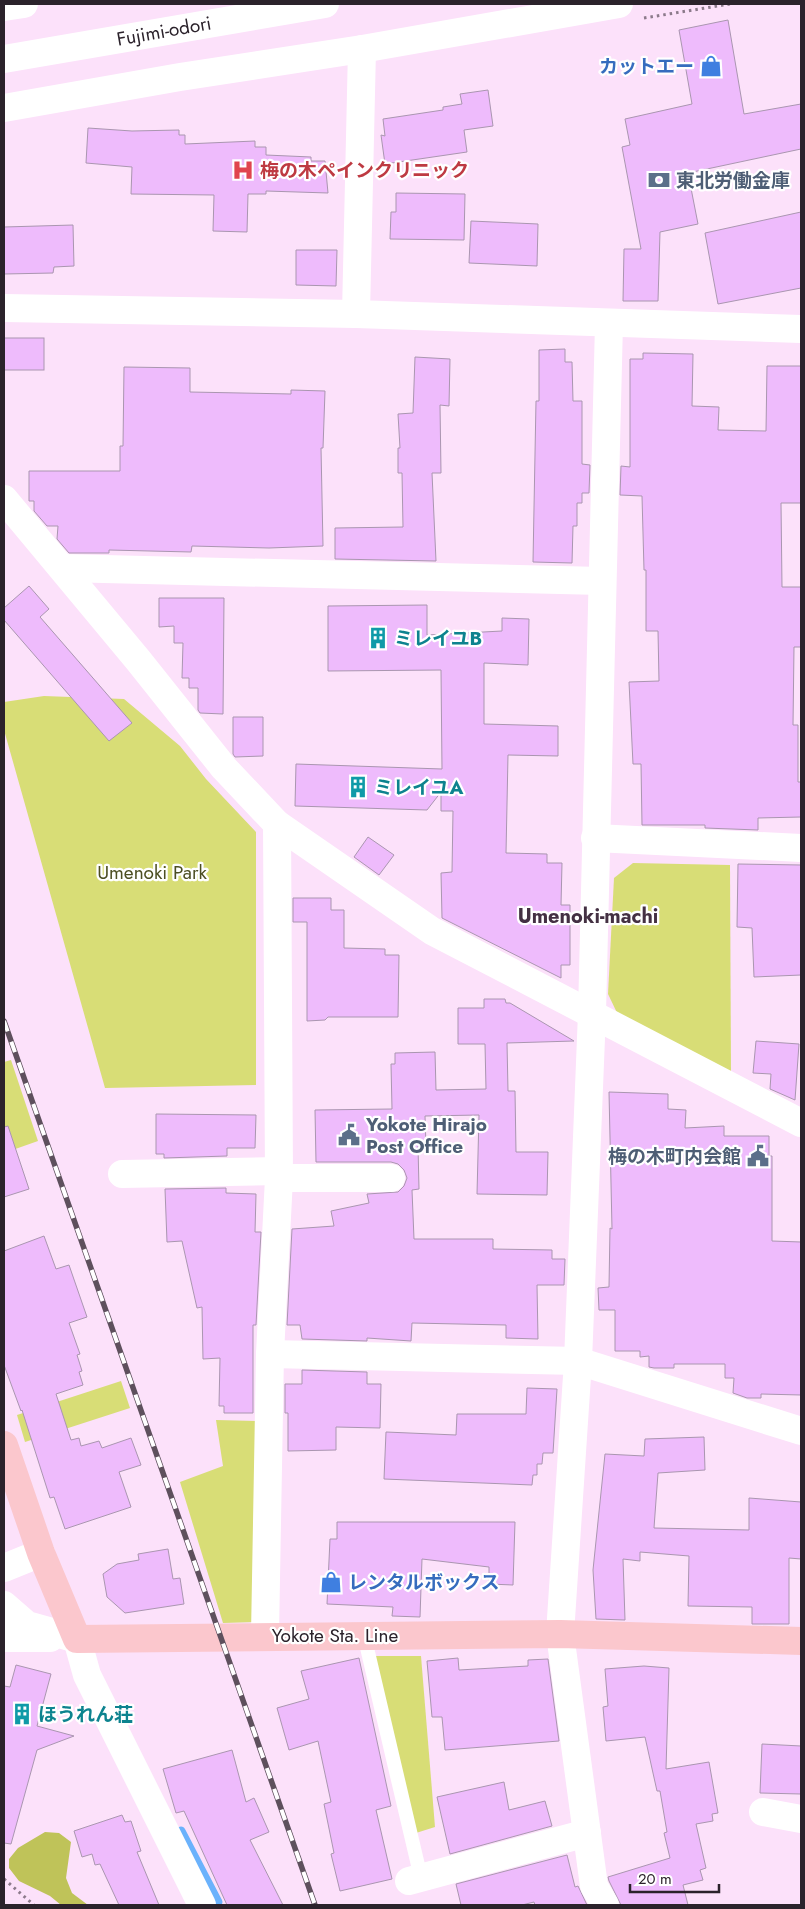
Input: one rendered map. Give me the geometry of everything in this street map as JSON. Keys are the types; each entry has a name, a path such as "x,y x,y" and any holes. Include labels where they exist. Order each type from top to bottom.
{"main road":[{"path":"4,1445 41,1553 77,1638"},
{"name":"Yokote Sta. Line","path":"77,1638 560,1634 801,1641"}],"street":[{"path":"4,7 24,4"},
{"name":"Fujimi-odori","path":"4,59 325,4"},
{"path":"4,108 180,77 362,50 619,4"},
{"path":"356,314 362,50"},
{"path":"4,308 356,314 801,329"},
{"path":"605,1905 594,1886 560,1634 578,1360 592,1013 609,323"},
{"path":"4,499 63,568 224,768 277,824 432,931 801,1123"},
{"path":"63,568 602,581"},
{"path":"265,1635 270,1354 279,1174 277,824"},
{"path":"595,838 801,848"},
{"path":"122,1174 279,1174 391,1178"},
{"path":"270,1354 578,1360 801,1431"},
{"path":"4,1568 41,1553"},
{"path":"4,1605 27,1625 77,1638"},
{"path":"4,1638 77,1638"},
{"path":"77,1638 87,1675 202,1905"},
{"path":"763,1812 801,1819"},
{"path":"415,1880 587,1833"}],"lane":[{"path":"364,1635 415,1880"}],"path":[{"path":"4,1879 34,1905"}],"green space":[{"name":"Umenoki Park","path":"44,696 124,699 180,746 206,779 256,832 256,1085 105,1088 4,730 4,702"},
{"path":"633,863 730,865 731,1072 619,1017 608,994 614,878"},
{"path":"11,1060 38,1141 4,1153 4,1062"},
{"path":"121,1381 130,1408 25,1442 17,1415"},
{"path":"216,1420 258,1421 258,1622 223,1623 180,1482 223,1466"},
{"path":"374,1656 421,1656 435,1827 416,1833"}],"shaded area":[{"path":"45,1832 59,1833 71,1842 66,1878 72,1893 88,1905 61,1905 50,1896 19,1881 9,1868 9,1859 18,1848"}],"building":[{"path":"728,20 744,114 801,104 801,149 688,173 698,224 660,232 658,301 623,301 624,249 641,249 622,147 630,145 625,119 692,104 679,30"},
{"path":"488,90 493,126 464,130 467,152 385,164 381,135 385,136 383,119 443,110 443,107 462,104 460,94"},
{"path":"88,128 132,131 179,130 179,135 185,135 185,144 255,141 255,147 266,147 266,155 311,157 311,161 325,161 328,193 266,191 266,194 248,194 247,232 213,231 214,195 131,194 132,167 86,163"},
{"path":"396,193 465,194 464,240 390,239 391,212 396,212"},
{"path":"801,212 801,288 718,304 705,233"},
{"path":"471,221 538,224 537,266 469,263"},
{"path":"73,225 74,266 54,267 53,273 4,274 4,227"},
{"path":"296,250 337,250 336,286 296,285"},
{"path":"4,338 44,338 44,370 4,370"},
{"path":"565,349 565,362 572,362 573,401 582,401 582,464 590,465 589,493 582,493 582,503 577,503 577,526 573,526 572,563 533,562 536,401 539,401 539,350"},
{"path":"643,353 693,354 692,406 719,407 718,430 766,431 767,366 801,366 801,503 781,503 782,587 801,587 801,647 794,647 793,725 798,725 798,782 801,782 801,817 758,818 758,830 705,828 705,825 642,825 641,764 633,764 629,682 659,681 658,631 646,631 646,570 644,570 642,496 620,495 621,466 630,467 630,359 643,359"},
{"path":"415,357 450,359 449,406 440,405 441,473 432,473 436,561 335,559 335,528 403,527 402,473 398,473 398,448 400,448 398,414 413,413"},
{"path":"124,367 190,368 190,392 291,394 291,390 325,391 323,448 321,448 323,546 269,548 192,546 191,552 109,550 109,553 69,553 57,539 58,526 47,526 34,511 34,501 29,501 29,471 120,471 120,446 123,446"},
{"path":"29,586 49,609 40,617 132,723 109,741 4,620 4,608"},
{"path":"159,598 224,598 223,714 200,713 198,710 198,688 189,688 189,678 182,678 183,643 174,643 174,626 159,627"},
{"path":"427,605 427,635 502,631 502,618 529,619 528,665 484,663 484,724 558,726 558,756 508,755 506,853 547,854 547,863 562,863 561,905 570,905 570,965 561,965 561,978 442,918 441,873 452,872 453,811 441,811 441,792 427,810 295,806 296,764 442,769 441,670 328,671 328,606"},
{"path":"233,717 263,717 263,756 235,757 233,754"},
{"path":"368,837 394,855 379,875 354,857"},
{"path":"738,864 801,865 801,975 754,977 752,928 737,927"},
{"path":"293,898 331,898 331,910 344,910 344,948 385,949 385,955 399,955 398,1017 328,1017 325,1020 307,1021 307,922 293,922"},
{"path":"484,999 505,999 506,1003 510,1003 574,1041 507,1043 508,1091 515,1091 516,1152 548,1152 547,1195 477,1194 479,1115 425,1116 426,1146 418,1146 419,1189 412,1190 414,1239 493,1239 493,1249 552,1250 552,1259 565,1259 564,1285 537,1285 538,1339 506,1338 506,1325 412,1323 411,1341 367,1338 367,1341 302,1339 300,1325 287,1325 292,1229 334,1226 331,1211 369,1203 367,1194 398,1192 404,1186 407,1178 404,1170 398,1164 391,1162 316,1162 315,1110 392,1109 391,1064 395,1064 395,1053 435,1052 436,1090 486,1089 485,1044 458,1044 458,1008 484,1008"},
{"path":"756,1041 799,1044 795,1100 770,1089 771,1074 753,1073"},
{"path":"609,1092 668,1094 668,1109 686,1110 685,1128 724,1126 724,1136 769,1136 769,1156 772,1156 772,1241 801,1242 801,1395 761,1394 761,1398 747,1398 733,1393 734,1378 725,1378 725,1364 674,1364 674,1368 654,1368 649,1367 649,1356 640,1357 640,1351 615,1351 615,1310 599,1310 598,1288 609,1287 610,1228 612,1229"},
{"path":"156,1114 256,1115 255,1148 227,1148 227,1156 164,1158 164,1154 156,1154"},
{"path":"8,1126 29,1189 4,1197 4,1127"},
{"path":"226,1188 226,1193 256,1194 255,1232 261,1232 256,1325 253,1325 253,1413 224,1413 224,1406 219,1406 220,1358 203,1359 202,1307 197,1308 182,1241 167,1242 165,1189"},
{"path":"44,1236 56,1269 69,1265 87,1317 69,1323 80,1354 77,1355 82,1371 79,1372 83,1385 56,1394 71,1440 79,1438 81,1446 99,1441 102,1448 131,1438 141,1465 119,1472 131,1507 65,1529 54,1497 50,1498 22,1410 4,1365 4,1251"},
{"path":"302,1370 367,1372 367,1384 381,1384 380,1428 336,1427 336,1450 288,1451 288,1413 285,1413 285,1384 302,1384"},
{"path":"527,1388 557,1389 553,1453 543,1453 542,1464 537,1464 537,1475 533,1475 532,1485 384,1479 386,1432 456,1435 457,1414 526,1414"},
{"path":"704,1437 705,1470 658,1473 654,1528 749,1530 749,1498 801,1502 801,1559 789,1558 789,1624 752,1624 752,1607 688,1606 689,1556 640,1552 640,1561 623,1559 625,1620 596,1619 593,1570 605,1454 644,1456 645,1439"},
{"path":"337,1522 515,1522 513,1585 489,1584 489,1567 422,1559 420,1617 392,1616 393,1607 327,1604 330,1539 337,1539"},
{"path":"168,1549 173,1579 180,1578 184,1604 125,1613 107,1597 103,1574 117,1564 139,1560 138,1554"},
{"path":"359,1658 391,1806 376,1810 392,1879 340,1891 331,1854 334,1853 324,1804 331,1802 318,1741 289,1750 277,1708 309,1699 301,1671"},
{"path":"458,1658 459,1670 528,1666 528,1660 548,1659 559,1741 445,1750 442,1717 432,1717 427,1661"},
{"name":"ほうれん荘","path":"16,1665 51,1674 37,1726 74,1736 37,1750 11,1844 4,1843 4,1686 10,1687"},
{"path":"644,1666 669,1668 666,1769 709,1762 718,1813 712,1814 713,1821 696,1824 706,1868 700,1870 703,1880 683,1885 688,1905 621,1905 608,1877 670,1858 664,1833 667,1832 660,1791 657,1791 645,1737 606,1741 603,1707 608,1706 605,1669"},
{"path":"762,1744 801,1746 801,1794 760,1793"},
{"path":"232,1750 246,1802 254,1798 269,1832 250,1840 283,1905 227,1905 184,1811 176,1813 163,1769"},
{"path":"504,1782 509,1810 545,1801 552,1826 450,1854 437,1797"},
{"path":"122,1815 125,1822 131,1821 141,1851 137,1852 159,1905 119,1905 100,1864 95,1865 92,1854 82,1857 74,1831"},
{"path":"567,1855 575,1887 578,1886 587,1905 535,1905 534,1902 522,1905 461,1905 456,1884"}],"waterway":[{"path":"181,1831 218,1902"}],"railway":[{"path":"4,1021 315,1905"}],"place":[{"name":"カットエー","path":"711,66"},
{"name":"梅の木ペインクリニック","path":"243,170"},
{"name":"東北労働金庫","path":"659,180"},
{"name":"ミレイユB","path":"378,638"},
{"name":"ミレイユA","path":"358,787"},
{"name":"Yokote Hirajo Post Office","path":"349,1135"},
{"name":"梅の木町内会館","path":"758,1156"},
{"name":"レンタルボックス","path":"331,1582"},
{"name":"ほうれん荘","path":"22,1714"}],"district":[{"name":"Umenoki-machi","path":"588,916"}]}
